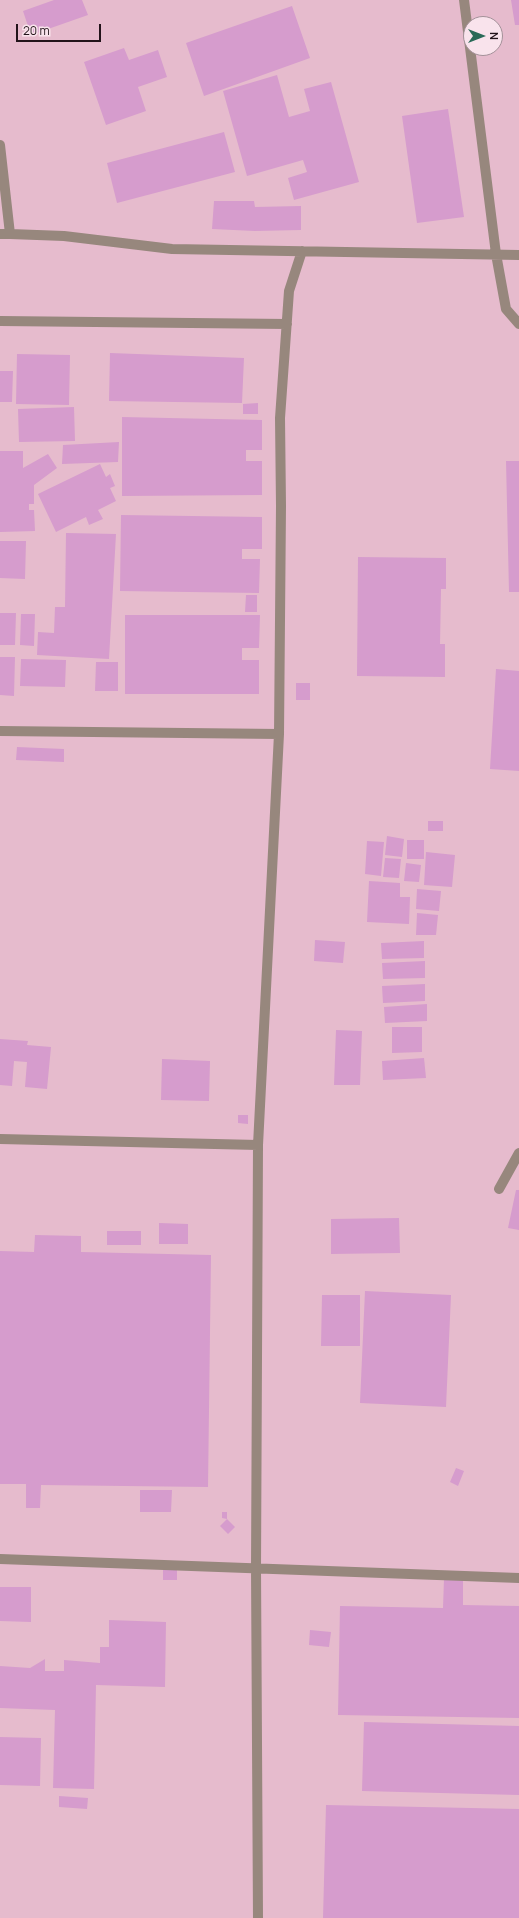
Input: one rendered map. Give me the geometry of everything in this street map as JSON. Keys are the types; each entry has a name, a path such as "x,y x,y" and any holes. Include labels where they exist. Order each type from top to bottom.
{"lane":[{"path":"464,0 496,254 506,309 519,324"},
{"path":"0,145 5,234 64,236 172,249 302,250 519,255"},
{"path":"258,1918 256,1568 258,1145 279,734 281,506 280,418 289,291 302,250"},
{"path":"0,321 287,324"},
{"path":"0,731 279,734"},
{"path":"0,1139 258,1145"},
{"path":"499,1189 517,1153 519,1153"},
{"path":"0,1559 519,1578"}],"building":[{"path":"54,0 82,0 88,15 31,35 23,11"},
{"path":"511,0 519,0 519,25 515,25"},
{"path":"292,6 310,58 204,96 186,43"},
{"path":"124,48 129,60 158,50 167,77 138,87 146,111 106,125 84,62"},
{"path":"277,75 289,117 310,111 304,89 331,82 359,182 294,200 288,178 307,172 303,160 247,176 223,91"},
{"path":"448,109 464,217 417,223 402,116"},
{"path":"224,132 235,172 117,203 107,163"},
{"path":"214,201 254,201 255,207 301,206 301,230 255,231 212,229"},
{"path":"110,353 244,358 242,403 109,401"},
{"path":"17,354 70,355 69,405 16,404"},
{"path":"0,371 13,371 12,402 0,402"},
{"path":"258,403 258,414 243,414 243,404"},
{"path":"74,407 75,441 19,442 18,409"},
{"path":"122,417 262,420 262,450 246,450 246,461 262,461 262,495 122,496"},
{"path":"119,442 118,462 62,464 63,445"},
{"path":"0,451 23,451 23,468 48,454 57,468 34,485 34,504 29,504 29,510 34,510 35,531 0,532"},
{"path":"506,461 519,461 519,592 509,592"},
{"path":"100,464 106,477 110,474 115,486 110,488 116,501 98,510 103,519 89,525 86,517 56,532 38,494"},
{"path":"121,515 262,517 262,549 242,549 242,559 260,559 259,593 120,591"},
{"path":"66,533 116,534 109,659 37,655 38,632 54,633 55,607 65,607"},
{"path":"0,541 26,541 25,579 0,578"},
{"path":"358,557 446,558 446,589 441,589 440,644 445,644 445,677 357,676"},
{"path":"246,595 257,595 257,612 245,612"},
{"path":"0,613 16,613 15,645 0,645"},
{"path":"21,614 35,614 34,646 20,645"},
{"path":"125,615 260,615 259,648 242,648 242,660 259,660 259,694 125,694"},
{"path":"0,657 15,657 14,696 0,695"},
{"path":"21,659 66,660 65,687 20,686"},
{"path":"96,662 118,662 118,691 95,691"},
{"path":"496,669 519,671 519,771 490,769"},
{"path":"296,683 310,683 310,700 296,700"},
{"path":"17,747 64,749 64,762 16,760"},
{"path":"428,821 443,821 443,831 428,831"},
{"path":"387,836 404,839 402,857 385,855"},
{"path":"407,840 424,840 424,859 407,859"},
{"path":"367,841 384,842 381,876 365,874"},
{"path":"426,852 455,855 452,887 424,885"},
{"path":"385,858 401,859 399,878 383,877"},
{"path":"406,863 421,865 419,882 404,881"},
{"path":"369,881 400,883 400,897 410,897 409,924 367,922"},
{"path":"417,889 441,891 439,911 416,909"},
{"path":"417,913 438,915 436,935 416,935"},
{"path":"315,940 345,942 343,963 314,961"},
{"path":"424,941 424,958 382,959 381,943"},
{"path":"425,961 425,978 383,979 382,963"},
{"path":"425,984 425,1001 383,1003 382,986"},
{"path":"427,1004 427,1021 385,1023 384,1007"},
{"path":"392,1027 422,1027 422,1052 392,1053"},
{"path":"336,1030 362,1031 360,1085 334,1085"},
{"path":"0,1039 28,1041 27,1045 51,1047 47,1089 25,1087 27,1062 14,1061 12,1086 0,1085"},
{"path":"424,1058 426,1078 383,1080 382,1061"},
{"path":"162,1059 210,1061 209,1101 161,1100"},
{"path":"238,1115 248,1115 248,1124 238,1123"},
{"path":"516,1190 519,1190 519,1230 508,1228"},
{"path":"399,1218 400,1253 331,1254 331,1219"},
{"path":"159,1223 188,1224 188,1244 159,1244"},
{"path":"107,1231 141,1231 141,1245 107,1245"},
{"path":"35,1235 81,1236 81,1252 211,1255 208,1487 41,1485 40,1508 26,1508 26,1484 0,1484 0,1251 34,1252"},
{"path":"365,1291 451,1295 446,1407 360,1403"},
{"path":"322,1295 360,1295 360,1346 321,1346"},
{"path":"456,1468 464,1471 458,1486 450,1482"},
{"path":"140,1490 172,1490 171,1512 140,1512"},
{"path":"222,1512 227,1512 227,1519 222,1518"},
{"path":"227,1519 235,1527 228,1534 220,1526"},
{"path":"163,1568 177,1568 177,1580 163,1580"},
{"path":"444,1579 463,1579 463,1605 519,1606 519,1718 338,1715 340,1606 443,1608"},
{"path":"0,1587 31,1587 31,1622 0,1621"},
{"path":"109,1620 166,1622 165,1687 96,1685 94,1789 53,1788 55,1710 0,1708 0,1666 30,1668 45,1659 45,1671 64,1671 64,1660 100,1663 100,1647 109,1647"},
{"path":"310,1630 331,1632 329,1647 309,1645"},
{"path":"364,1722 519,1726 519,1795 362,1791"},
{"path":"0,1737 41,1738 40,1786 0,1785"},
{"path":"59,1796 88,1798 87,1809 59,1807"},
{"path":"326,1805 519,1809 519,1918 323,1918"}]}
